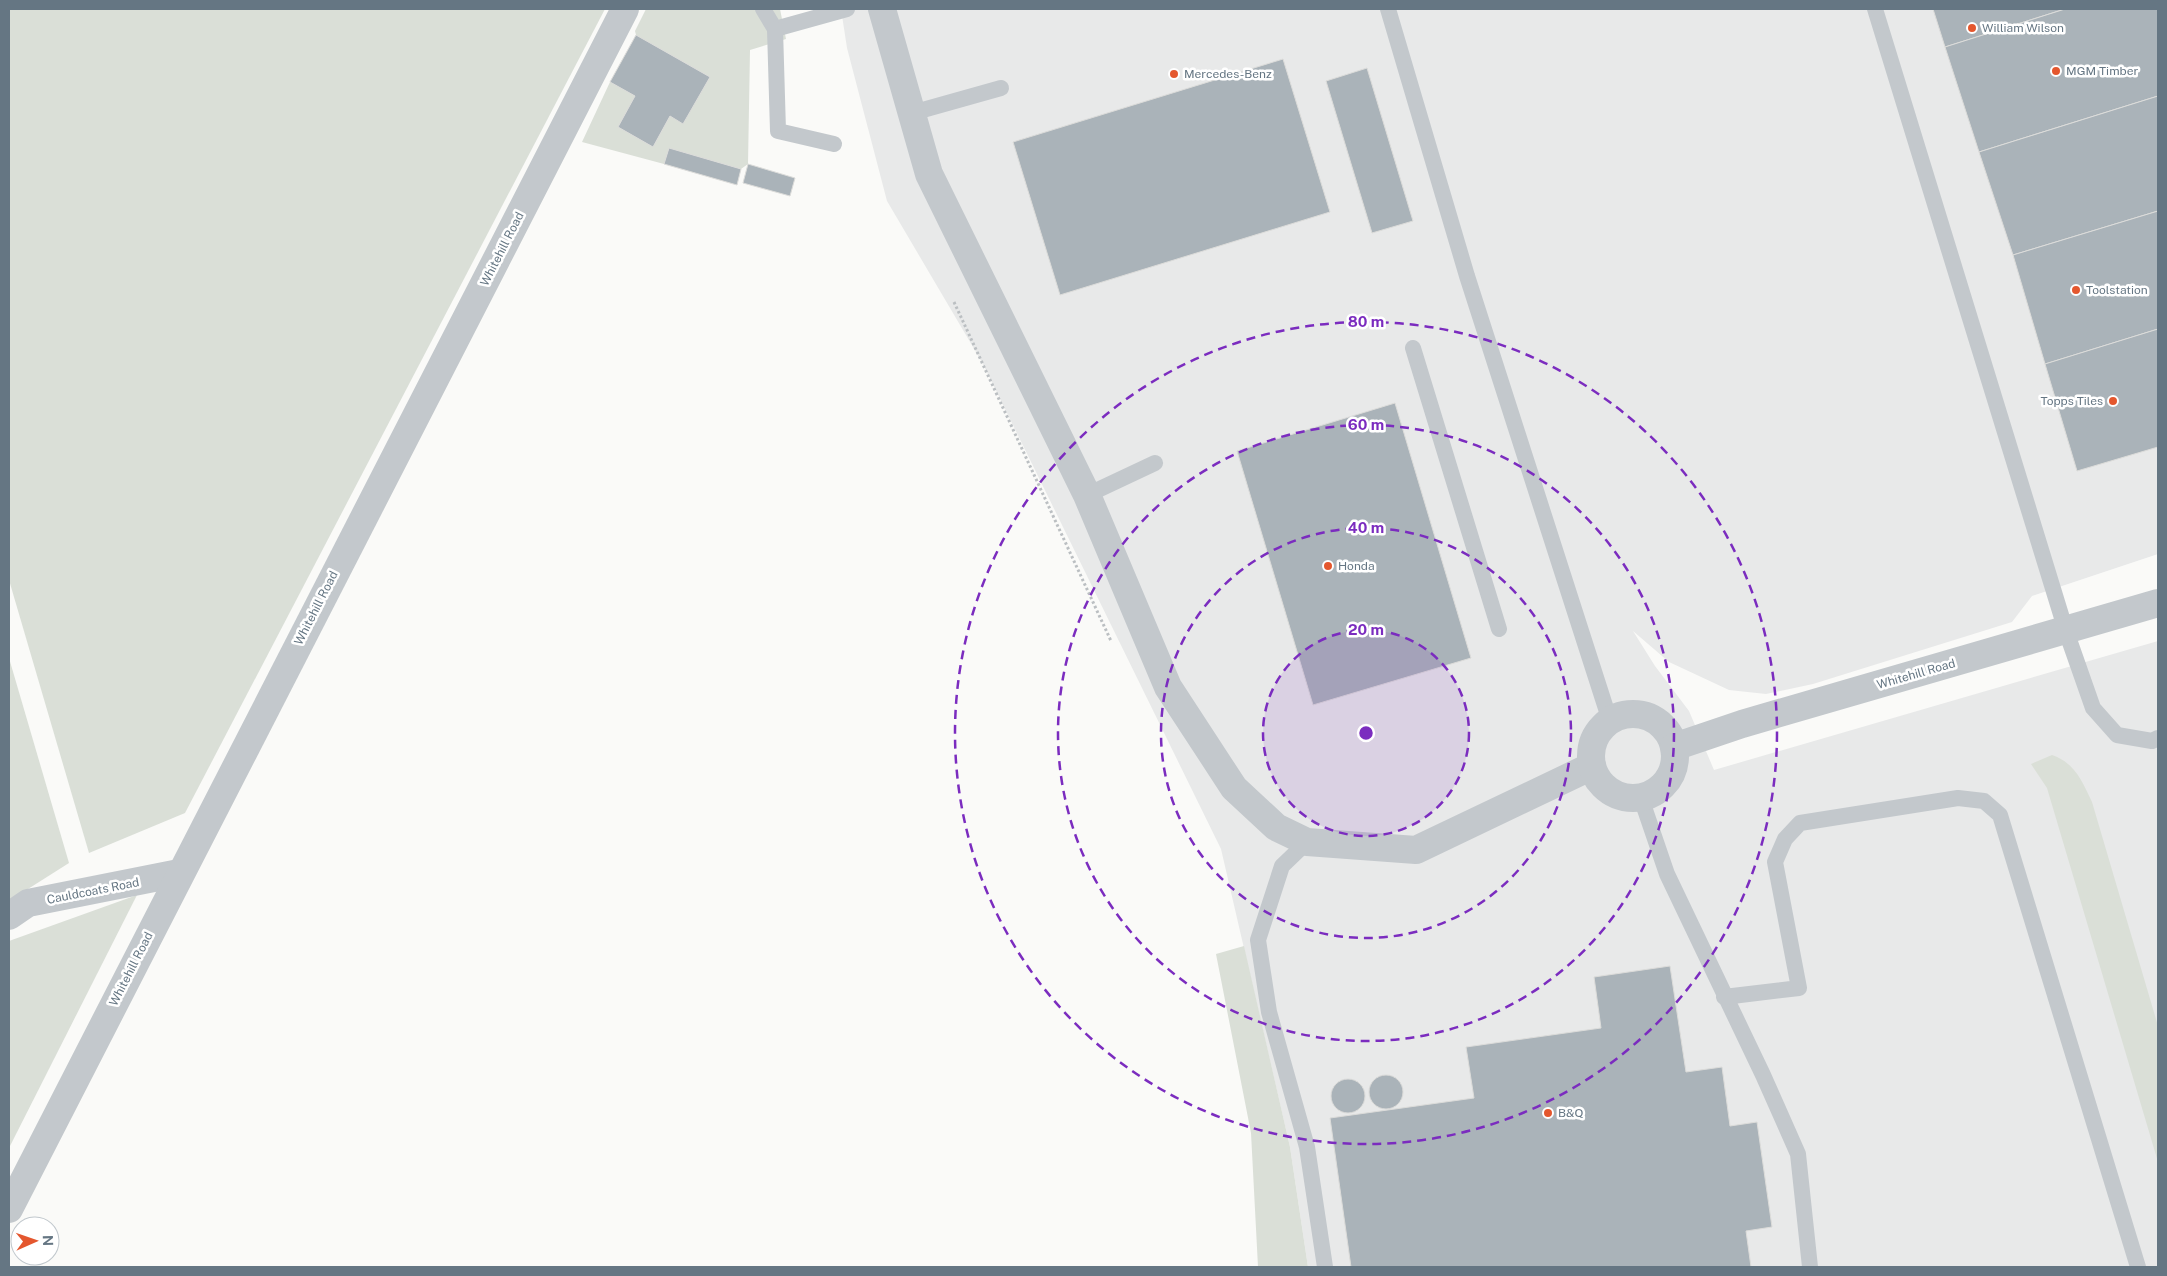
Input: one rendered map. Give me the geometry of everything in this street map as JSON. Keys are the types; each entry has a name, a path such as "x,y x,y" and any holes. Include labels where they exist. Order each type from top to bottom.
{"street":[{"name":"Whitehill Road","path":"9,1209 625,9"},
{"path":"882,9 929,174 1087,495 1168,687 1234,788 1276,828 1307,842 1416,850 1592,766"},
{"name":"Whitehill Road","path":"1674,747 1742,724 2158,603"},
{"path":"1636,714 1649,717 1661,724 1669,734 1674,747 1675,760 1672,774 1659,789 1640,798 1628,798 1615,795 1596,778 1592,766 1591,753 1594,740 1600,729 1610,721 1623,715 1636,714"},
{"name":"Cauldcoats Road","path":"9,916 28,903 180,874"}],"lane":[{"path":"763,9 775,29 778,131 834,144"},
{"path":"775,29 847,9"},
{"path":"1388,9 1470,284 1610,721"},
{"path":"1875,9 2066,631 2092,708 2118,734 2152,741 2158,738"},
{"path":"912,113 1000,88"},
{"path":"1413,348 1499,629"},
{"path":"1087,495 1155,462"},
{"path":"1640,798 1667,874 1724,997 1763,1075 1798,1154 1810,1267"},
{"path":"1724,997 1799,988 1775,862 1785,839 1800,823 1958,798 1984,801 2000,815 2138,1267"},
{"path":"1307,842 1282,866 1258,940 1270,1012 1307,1147 1325,1267"}],"shaded area":[{"path":"9,9 605,9 185,813 89,853 9,580"},
{"path":"646,9 780,9 786,39 750,50 748,164 741,169 669,148 664,164 582,142 610,82 635,96 618,127 653,147 670,116 683,123 710,77 636,35 635,31"},
{"path":"841,9 2158,9 2158,554 2032,596 2012,622 1813,684 1766,694 1729,690 1669,662 1633,631 1655,666 1689,711 1714,770 2158,641 2158,1267 1308,1267 1290,1147 1221,849 983,364 887,201 847,48"},
{"path":"9,658 69,863 9,901"},
{"path":"2052,755 2060,758 2072,768 2081,780 2092,802 2158,1026 2158,1162 2047,788 2031,764"},
{"path":"137,895 9,1148 9,941"},
{"path":"1244,946 1290,1147 1308,1267 1258,1267 1251,1133 1216,954"}],"building":[{"name":"William Wilson","path":"1933,9 2065,9 1945,47"},
{"name":"MGM Timber","path":"2065,9 2158,9 2158,96 1979,152 1945,47"},
{"path":"636,35 710,77 683,124 670,116 653,147 618,127 635,96 610,82"},
{"path":"1283,59 1330,212 1060,295 1013,142"},
{"path":"1367,68 1413,221 1372,233 1326,81"},
{"path":"2158,96 2158,211 2013,255 1979,152"},
{"path":"669,148 741,169 737,185 664,164"},
{"path":"748,164 795,178 790,196 743,183"},
{"path":"2158,211 2158,329 2045,364 2013,255"},
{"path":"2158,329 2158,447 2077,471 2045,364"},
{"path":"1395,403 1471,658 1313,705 1237,451"},
{"name":"B&Q","path":"1670,966 1686,1072 1722,1067 1730,1126 1757,1122 1772,1227 1746,1231 1751,1267 1351,1267 1330,1118 1474,1098 1466,1047 1601,1028 1594,977"},
{"path":"1386,1075 1393,1076 1398,1080 1402,1085 1402,1099 1398,1104 1393,1108 1386,1109 1379,1108 1374,1104 1370,1099 1369,1092 1370,1085 1374,1080 1379,1076"},
{"path":"1348,1079 1355,1080 1360,1084 1364,1089 1364,1103 1360,1108 1355,1112 1348,1113 1341,1112 1336,1108 1332,1103 1331,1096 1332,1089 1336,1084 1341,1080"}],"place":[{"name":"William Wilson","path":"1972,28"},
{"name":"MGM Timber","path":"2056,71"},
{"name":"Mercedes-Benz","path":"1174,74"},
{"name":"Toolstation","path":"2076,290"},
{"name":"Topps Tiles","path":"2113,401"},
{"name":"Honda","path":"1328,566"},
{"name":"B&Q","path":"1548,1113"}]}
